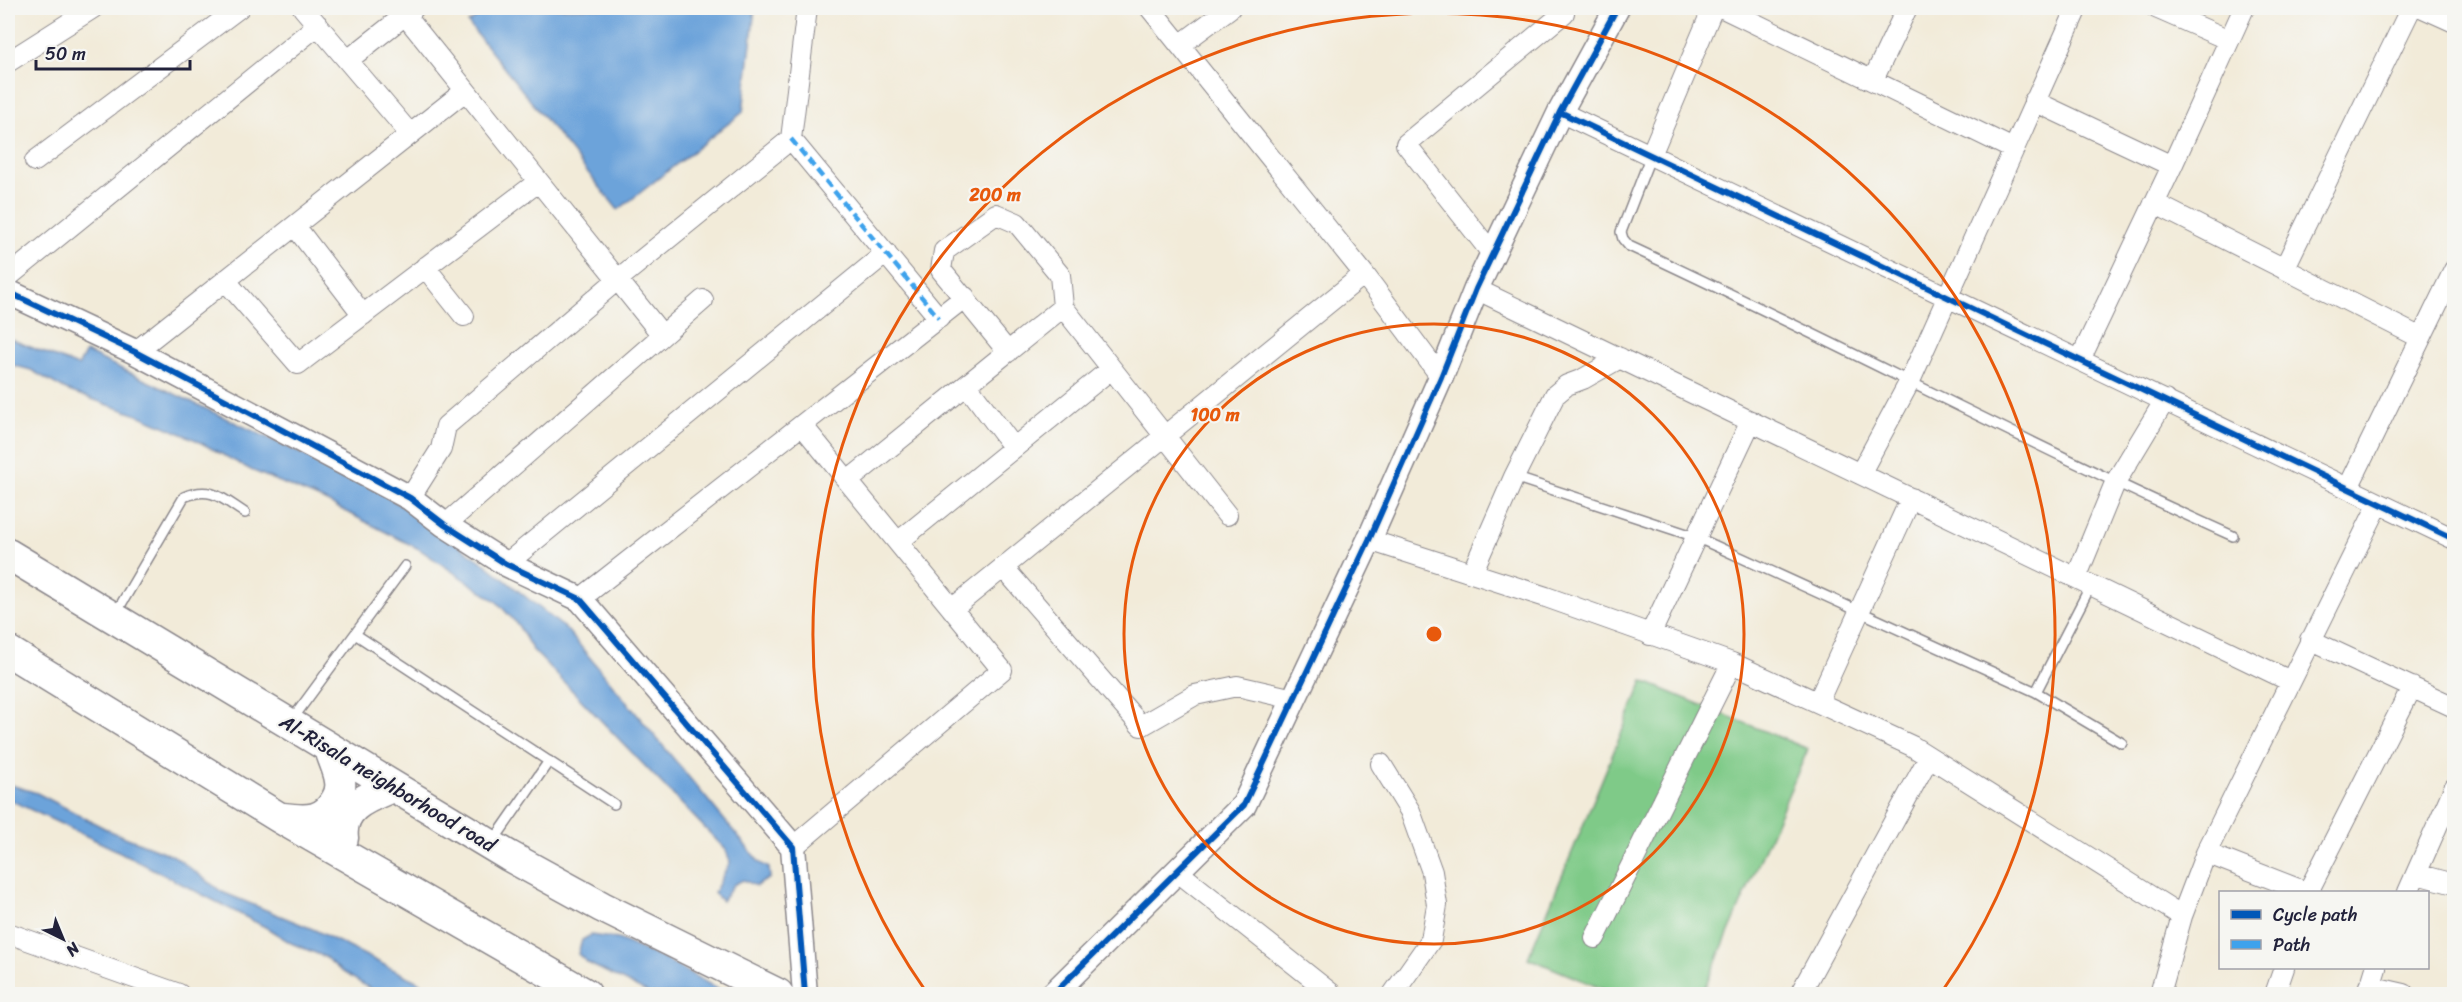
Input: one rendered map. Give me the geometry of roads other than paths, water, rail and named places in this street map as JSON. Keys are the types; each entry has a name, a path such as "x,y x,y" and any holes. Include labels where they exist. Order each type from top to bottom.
{"main road":[{"name":"Al-Risala neighborhood road","path":"8,554 491,845 602,907 778,994"},
{"path":"8,651 280,818 586,994"},
{"path":"280,818 305,821 320,818 331,810 339,795 341,783 330,749"},
{"path":"354,859 344,846 342,833 345,819 352,807 363,799 392,787"}],"street":[{"path":"8,63 93,8"},
{"path":"35,161 239,8"},
{"path":"303,8 410,134"},
{"path":"410,498 441,449 446,426 617,280 791,139 807,8"},
{"path":"1150,8 1364,274 1441,377"},
{"path":"1180,45 1230,8"},
{"path":"1494,256 1406,144 1564,13 1560,8"},
{"path":"1053,994 1179,872 1244,805 1369,540 1441,377 1476,289 1494,256 1560,112 1617,8"},
{"path":"1651,155 1713,8"},
{"path":"1723,8 2013,149"},
{"path":"1873,80 1907,8"},
{"path":"1860,474 1910,381 2077,8"},
{"path":"2156,8 2229,40"},
{"path":"2080,360 2244,8"},
{"path":"2284,269 2411,8"},
{"path":"2423,8 2454,22"},
{"path":"348,60 410,11 465,91 662,335"},
{"path":"8,277 318,26"},
{"path":"135,351 465,91"},
{"path":"2034,101 2172,166"},
{"path":"1560,112 2454,539"},
{"path":"791,139 939,318"},
{"path":"225,280 298,364 538,182"},
{"path":"2154,203 2421,338"},
{"path":"1008,351 941,270 944,251 996,214 1017,223 1059,275 1063,307 1227,515"},
{"path":"294,226 363,315"},
{"path":"506,564 886,254"},
{"path":"425,267 464,316"},
{"path":"2348,488 2454,270"},
{"path":"952,609 1364,274"},
{"path":"1476,289 2290,681"},
{"path":"8,292 135,351 410,498 445,525 506,564 580,599 793,847 805,994"},
{"path":"580,599 965,297"},
{"path":"445,525 703,300"},
{"path":"848,481 1063,307"},
{"path":"1472,573 1555,395 1567,385 1583,379 1620,358"},
{"path":"898,542 1111,369"},
{"path":"967,385 1014,448"},
{"path":"2083,581 2115,483 2165,400"},
{"path":"1650,634 1751,421"},
{"path":"793,847 1002,670 802,424"},
{"path":"1818,702 1911,498"},
{"path":"2160,994 2182,916 2206,853 2379,503"},
{"path":"1369,540 1472,573 1732,663 1818,702 1912,746 2182,916"},
{"path":"1003,567 1141,726 1195,695 1237,686 1294,699"},
{"path":"2310,640 2454,707"},
{"path":"1595,938 1732,663"},
{"path":"2308,891 2412,687"},
{"path":"1800,994 1929,757"},
{"path":"1381,764 1410,811 1432,872 1437,905 1431,940 1393,994"},
{"path":"2408,891 2454,789"},
{"path":"2206,853 2304,891"},
{"path":"1179,872 1332,994"},
{"path":"2417,874 2454,884"},
{"path":"8,933 179,994"},
{"path":"2275,994 2284,969"},
{"path":"2376,969 2368,990 2404,994"}],"lane":[{"path":"1651,155 1622,232 1623,239 1629,246 1744,299 2115,483 2233,536"},
{"path":"1515,477 1696,537 2036,692 2122,743"},
{"path":"114,618 184,497 195,492 210,492 245,513"},
{"path":"289,724 405,566"},
{"path":"2036,692 2083,581"},
{"path":"355,634 614,804"},
{"path":"491,845 549,761"}],"water":[{"path":"491,8 755,8 743,112 618,210 468,23"},
{"path":"8,338 78,366 86,352 378,490 484,563 567,630 760,863 769,868 770,878 756,886 743,880 733,885 722,901 714,893 730,862 726,850 532,649 518,625 497,602 419,549 323,500 251,470 196,440 143,417 66,390 31,370 8,364"},
{"path":"8,784 37,793 112,832 174,856 222,892 315,930 442,994 379,994 341,971 325,957 291,943 267,928 116,850 8,799"},
{"path":"591,935 618,939 668,961 727,994 650,994 588,963 578,954 582,940"}]}
